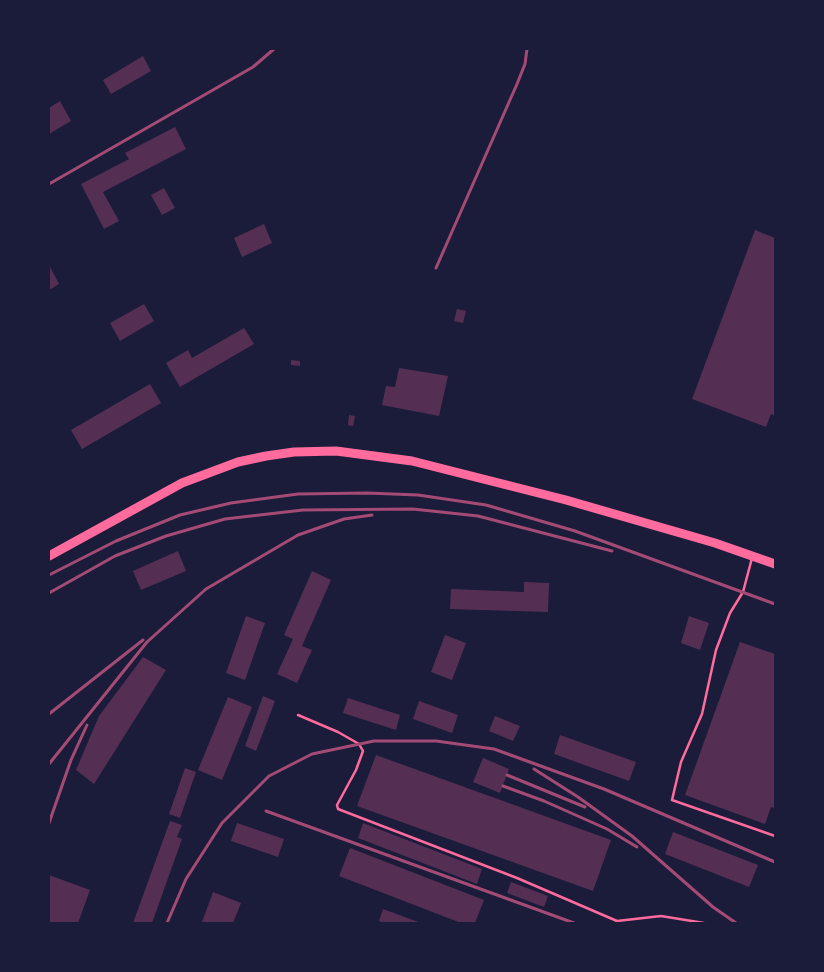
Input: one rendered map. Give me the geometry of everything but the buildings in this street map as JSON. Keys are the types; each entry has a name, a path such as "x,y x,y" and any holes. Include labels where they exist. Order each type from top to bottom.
{"main road":[{"path":"49,556 190,480 238,462 294,452 336,450 412,461 566,500 715,543 775,564"}],"lane":[{"path":"752,556 743,592 730,614 716,650 702,714 681,762 672,800 775,836"},
{"path":"298,715 338,732 359,744 363,751 356,770 337,805 338,809 517,878 617,922 662,916 704,923"}],"railway":[{"path":"49,184 253,67 274,49"},
{"path":"436,268 517,84 525,64 527,49"},
{"path":"49,575 116,541 180,515 231,503 298,494 367,493 418,495 486,505 575,531 775,604"},
{"path":"49,593 115,556 166,536 225,519 303,510 413,509 478,516 612,551"},
{"path":"49,764 147,642 206,589 298,535 344,519 372,515"},
{"path":"49,714 143,640"},
{"path":"49,823 71,760 87,725"},
{"path":"167,923 186,879 222,823 269,776 312,754 374,741 436,741 494,749 604,789 775,862"},
{"path":"534,769 578,797 632,836 713,907 736,923"},
{"path":"507,775 585,807"},
{"path":"503,786 544,801 607,829 637,847"},
{"path":"266,811 574,923"}]}
